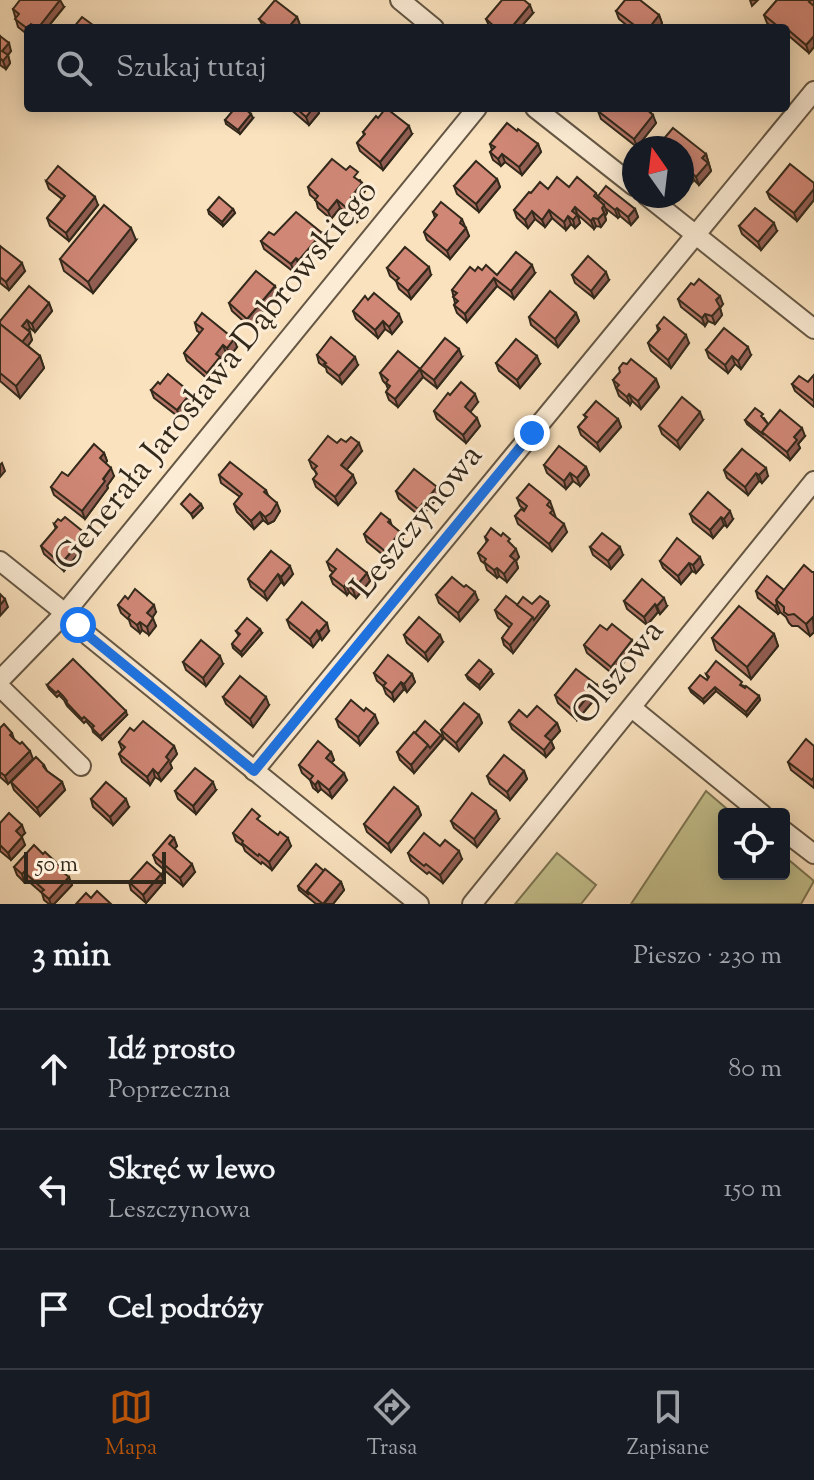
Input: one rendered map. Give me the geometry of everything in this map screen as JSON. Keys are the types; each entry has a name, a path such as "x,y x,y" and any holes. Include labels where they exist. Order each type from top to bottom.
{"street":[{"path":"400,0 429,24"},
{"name":"Leszczynowa","path":"254,771 814,91"},
{"name":"Generała Jarosława Dąbrowskiego","path":"0,680 65,613 474,112"},
{"path":"540,112 622,177"},
{"path":"662,208 814,329"},
{"name":"Olszowa","path":"472,904 814,481"},
{"path":"0,561 419,904"},
{"path":"0,687 81,766"},
{"path":"632,708 755,808"},
{"path":"790,835 813,852"}],"shaded area":[{"path":"706,791 726,808 718,808 718,880 790,880 790,861 814,881 801,904 631,904"},
{"path":"557,853 596,885 581,904 515,904"}],"building":[{"path":"20,0 60,0 41,24 24,26 15,19 19,14 13,9"},
{"path":"275,0 297,17 291,24 265,24 259,19"},
{"path":"502,0 524,0 530,5 514,24 492,24 486,19"},
{"path":"625,0 640,0 659,15 652,24 633,24 616,11"},
{"path":"777,0 811,0 809,2 814,6 814,36 806,45 790,31 790,24 775,24 764,15"},
{"path":"82,17 92,24 76,24"},
{"path":"0,36 9,43 2,51 8,55 3,61 0,58"},
{"path":"232,112 251,114 238,130 225,120"},
{"path":"383,112 391,112 409,126 380,162 357,143 376,116 378,118"},
{"path":"599,112 650,112 653,115 636,136 630,136"},
{"path":"507,123 538,144 519,167 502,154 498,159 490,152 495,147 490,144"},
{"path":"673,128 683,136 666,136"},
{"path":"694,145 706,154 702,158 708,163 696,177"},
{"path":"332,159 346,170 350,166 358,172 354,177 362,183 351,197 362,205 354,214 337,200 328,211 315,200 318,196 308,187"},
{"path":"476,161 497,179 476,204 454,186"},
{"path":"790,164 814,183 814,189 794,213 767,192"},
{"path":"58,166 95,197 66,233 47,218 65,196 46,181"},
{"path":"557,177 569,187 577,177 596,193 594,196 604,205 604,213 591,221 575,207 572,211 577,215 573,220 568,216 564,222 549,210 542,220 532,211 525,220 514,210 540,182 548,189"},
{"path":"606,186 622,199 622,208 635,209 628,217 598,196"},
{"path":"219,197 233,209 222,222 208,210"},
{"path":"441,202 462,219 460,223 466,228 447,251 424,232 437,215 433,212"},
{"path":"104,205 131,228 88,282 60,259"},
{"path":"755,208 774,223 758,242 739,226"},
{"path":"296,212 322,233 299,260 296,258 291,264 261,241 269,232 274,235"},
{"path":"0,246 22,263 6,282 0,277"},
{"path":"405,247 429,267 408,291 387,268"},
{"path":"516,252 532,265 511,291 494,278 465,314 454,305 458,301 453,297 457,293 452,290 470,267 475,271 478,267 482,270 486,265 497,275"},
{"path":"588,256 606,272 591,291 572,275"},
{"path":"256,271 275,286 247,319 229,303"},
{"path":"699,279 720,296 716,300 720,307 712,316 705,314 702,318 678,299 691,283 694,285"},
{"path":"29,286 49,303 32,324 27,320 22,326 30,332 22,342 0,321"},
{"path":"550,291 576,313 555,339 529,317"},
{"path":"374,293 399,314 389,327 383,321 375,330 353,311 365,296 368,300"},
{"path":"202,313 234,339 227,348 223,345 216,354 220,357 207,373 184,353 203,329 195,323"},
{"path":"664,317 686,335 668,360 648,343 660,329 657,326"},
{"path":"0,324 40,356 16,386 0,373"},
{"path":"724,328 748,347 738,361 732,356 725,365 706,350"},
{"path":"331,337 355,357 339,376 317,355"},
{"path":"445,338 459,349 434,380 420,369"},
{"path":"516,339 537,356 517,380 496,363"},
{"path":"398,351 420,369 395,399 386,392 390,386 380,373"},
{"path":"631,359 656,379 638,401 616,388 619,385 613,380 623,363 627,364"},
{"path":"168,374 191,393 177,410 151,390"},
{"path":"814,375 814,401 792,384 799,376 808,382"},
{"path":"461,382 475,394 465,407 477,418 463,435 434,411"},
{"path":"682,397 700,412 677,441 659,426"},
{"path":"596,401 618,419 597,443 578,427"},
{"path":"755,408 763,414 761,416 768,424 762,432 764,435 745,420"},
{"path":"780,410 802,428 787,452 762,432"},
{"path":"328,436 337,443 341,439 346,442 351,437 359,443 341,465 353,475 335,497 313,479 317,466 309,460"},
{"path":"94,444 104,453 100,458 111,468 82,511 51,487 62,472 68,476"},
{"path":"559,446 586,467 577,478 570,473 564,481 544,465"},
{"path":"742,449 766,468 759,475 756,473 745,487 724,470"},
{"path":"230,462 266,490 264,492 277,503 271,513 265,517 260,512 251,521 234,504 242,494 219,475"},
{"path":"414,469 437,487 418,509 396,491"},
{"path":"529,484 550,501 547,505 553,510 550,513 564,524 549,544 515,516 527,506 517,498"},
{"path":"708,492 730,511 710,530 690,514"},
{"path":"190,494 201,504 191,514 181,504"},
{"path":"381,513 400,532 385,551 364,534"},
{"path":"65,517 86,534 61,564 41,546 57,527 54,524 58,519 61,521"},
{"path":"491,528 501,536 503,533 516,549 510,556 515,560 504,574 484,562 486,559 478,553 488,540 485,537"},
{"path":"602,533 620,547 608,561 590,547"},
{"path":"677,538 700,557 693,565 689,563 678,576 660,561"},
{"path":"337,549 367,573 353,590 330,576 336,569 327,562"},
{"path":"271,551 290,566 281,577 278,574 264,592 248,579"},
{"path":"804,565 814,572 814,616 806,624 794,614 784,612 784,607 776,600"},
{"path":"767,576 784,590 775,606 756,591"},
{"path":"452,577 475,592 458,613 436,595"},
{"path":"642,579 664,598 644,617 624,601"},
{"path":"135,589 154,605 147,613 153,618 147,627 140,622 137,625 118,605 125,596 128,599"},
{"path":"506,596 533,617 510,645 502,638 512,624 495,610"},
{"path":"540,596 548,602 534,620 517,605 523,597 532,604"},
{"path":"302,602 327,623 310,639 287,620"},
{"path":"739,606 774,634 747,667 712,638"},
{"path":"419,617 440,635 425,653 404,635"},
{"path":"247,618 260,629 241,652 232,644 240,634 236,631"},
{"path":"612,624 632,640 611,667 584,645 600,625 607,630"},
{"path":"201,640 220,656 203,678 183,662"},
{"path":"388,655 412,674 392,693 374,673"},
{"path":"73,659 126,711 100,736 92,728 94,726 84,717 82,719 58,691 56,693 47,685"},
{"path":"479,660 491,670 479,685 466,675"},
{"path":"716,661 742,682 740,685 759,696 746,712 715,687 703,699 689,688 700,675 707,680 709,677 706,674"},
{"path":"576,669 597,685 575,712 555,695"},
{"path":"240,676 266,697 250,719 223,697"},
{"path":"351,700 364,711 366,708 375,715 358,737 336,719"},
{"path":"464,703 479,715 456,743 441,730"},
{"path":"537,706 557,723 545,736 551,741 544,750 509,722 519,710 527,717"},
{"path":"143,721 174,746 166,757 169,760 158,774 153,769 147,777 119,754 125,747 119,742 130,728 134,731"},
{"path":"425,721 441,735 430,748 415,733"},
{"path":"4,724 12,733 10,735 30,751 5,776 0,772 0,728"},
{"path":"414,732 428,745 411,765 397,752"},
{"path":"806,739 814,746 812,780 788,762"},
{"path":"318,741 331,752 326,758 344,773 329,790 318,781 315,785 310,780 313,776 299,765"},
{"path":"504,755 524,771 507,792 487,776"},
{"path":"36,757 47,771 62,782 37,808 11,782"},
{"path":"195,768 213,782 193,806 175,791"},
{"path":"106,782 126,799 110,817 91,799"},
{"path":"394,787 418,807 388,844 364,824"},
{"path":"472,793 496,811 474,839 451,821"},
{"path":"252,809 260,816 257,819 278,835 280,832 288,838 269,862 233,833"},
{"path":"9,813 22,825 16,831 22,837 8,853 0,845 0,823"},
{"path":"424,833 440,846 445,840 459,851 440,875 408,853"},
{"path":"170,835 174,838 169,844 192,864 180,878 153,855"},
{"path":"34,845 69,877 49,899 41,892 44,890 14,867"},
{"path":"147,862 161,874 143,895 129,882"},
{"path":"316,864 324,871 307,891 309,895 298,886"},
{"path":"325,869 341,882 323,904 307,891"},
{"path":"97,891 111,904 76,904 86,893 91,898"}],"route":[{"path":"78,625 254,771 532,433"}]}
